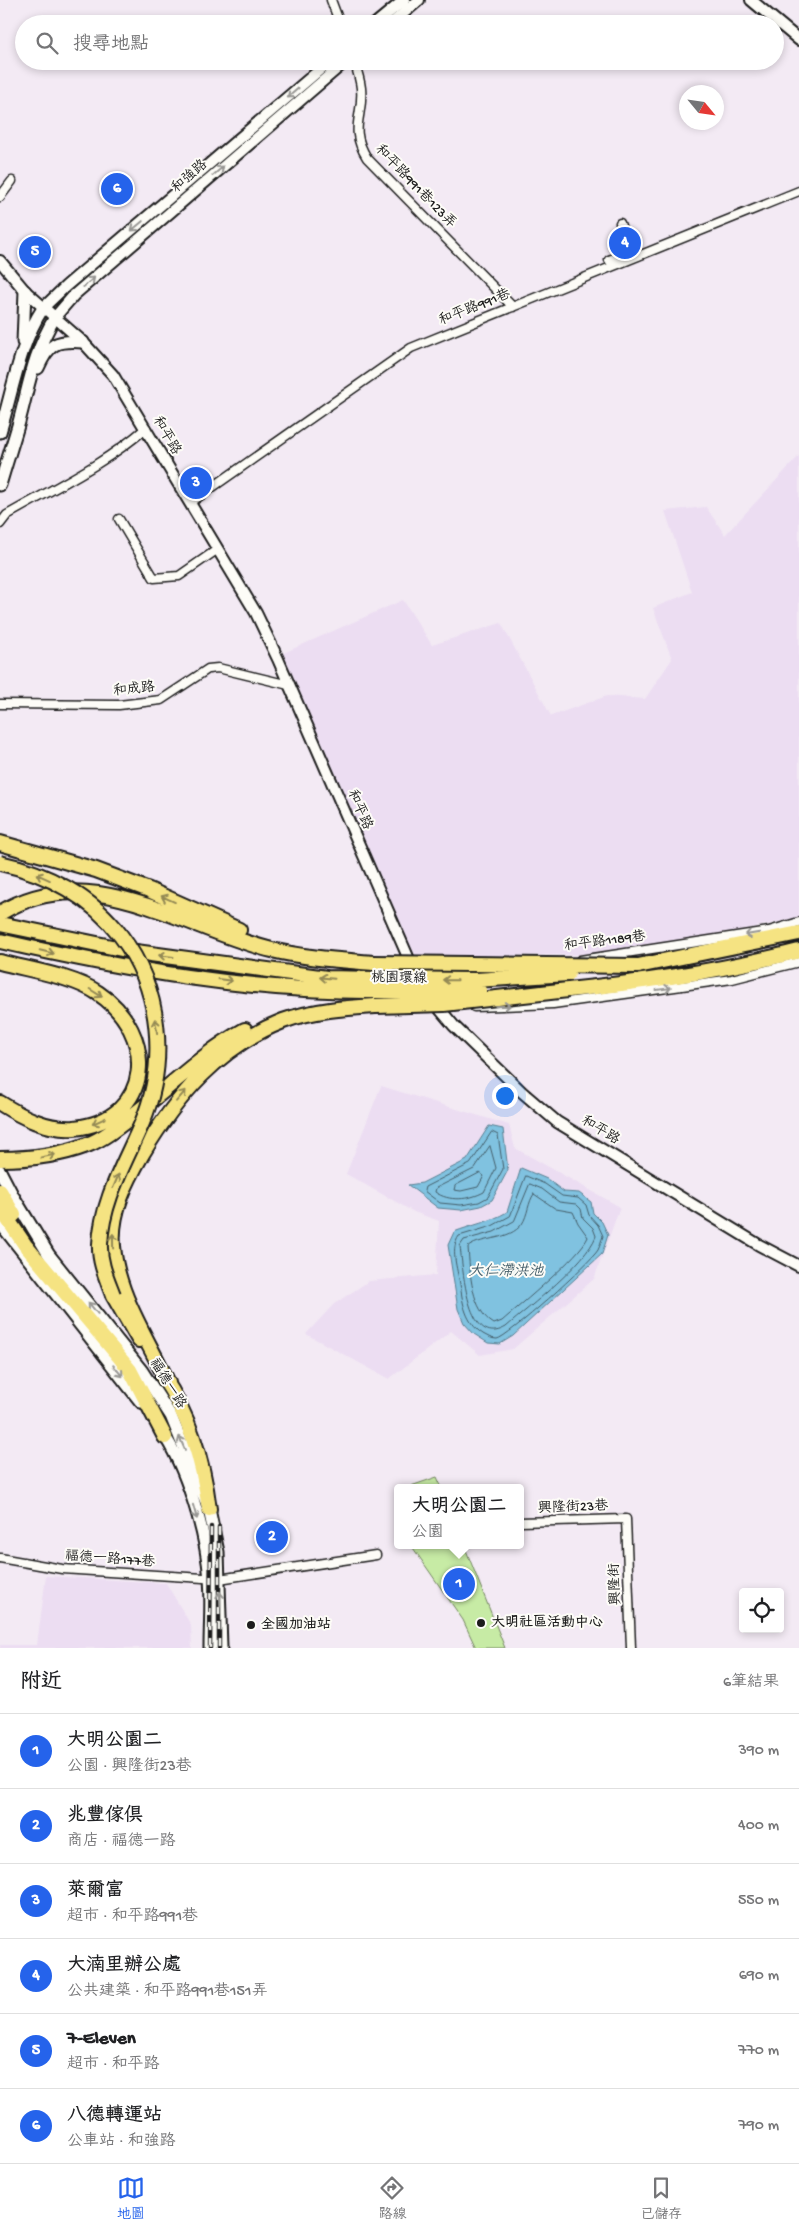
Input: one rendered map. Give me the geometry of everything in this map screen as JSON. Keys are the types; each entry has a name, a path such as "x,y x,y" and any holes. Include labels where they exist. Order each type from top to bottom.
{"highway":[{"path":"0,833 56,858"},
{"path":"0,842 56,858 149,890 249,934 328,958"},
{"path":"0,863 55,882 93,906 112,924 138,961 147,984 158,1040 157,1063 143,1121 107,1201 100,1246 103,1268 113,1295 168,1383"},
{"path":"0,913 21,901 63,892 82,892 120,898 271,950 328,958 374,963 638,966"},
{"name":"桃園環線","path":"0,924 136,952 376,985 568,990 639,983 732,968 799,951"},
{"name":"桃園環線","path":"0,941 86,961 142,970 318,992 376,985 566,974 638,966 799,934"},
{"path":"0,962 80,984 97,992 122,1013 138,1046 140,1064 138,1079 118,1110 103,1120 89,1125 73,1128 35,1122 0,1103"},
{"path":"0,1159 34,1159 64,1153 88,1145 112,1131 219,1047 243,1032 274,1017 324,1005 444,1004 568,990"},
{"path":"209,1509 204,1471 194,1436 127,1299 114,1261 113,1224 120,1200 136,1164 159,1126 181,1096 243,1041 284,1021 308,1014 376,1006"},
{"path":"1,1179 40,1261"},
{"path":"0,1208 25,1245 141,1386 165,1437"}],"main road":[{"path":"23,349 25,291"},
{"path":"0,432 23,349 43,308"},
{"path":"19,422 32,366 44,335 55,317"},
{"path":"0,485 38,367 47,351 51,346 64,341 83,342"},
{"name":"福德一路","path":"1,1179 49,1255 142,1371 171,1416 209,1509 218,1552 210,1648"},
{"name":"福德一路","path":"0,1223 125,1379 165,1437 183,1474 215,1579 221,1648"}],"street":[{"path":"331,0 337,15"},
{"path":"386,15 404,0"},
{"path":"402,15 419,0"},
{"path":"751,0 769,15"},
{"path":"784,28 799,40"},
{"name":"和強路","path":"43,308 66,286 319,70"},
{"name":"和強路","path":"55,317 74,295 336,70"},
{"name":"和平路991巷123弄","path":"356,70 361,90 356,128 360,146 367,158 513,306"},
{"path":"0,197 12,181"},
{"name":"和平路991巷","path":"190,503 411,348 799,191"},
{"path":"609,260 630,252 620,223"},
{"name":"和平路","path":"0,261 25,291 83,342 114,376 256,613 412,966 437,1008 522,1092 557,1122 759,1245 799,1266"},
{"path":"0,524 7,515 102,460 146,428"},
{"path":"119,519 154,578 179,576 218,549"},
{"name":"和成路","path":"0,704 119,705 161,700 208,669 218,668 289,684"},
{"name":"和平路1189巷","path":"412,966 582,960 769,931 799,922"},
{"path":"437,1008 553,1004 732,979 799,962"},
{"name":"興隆街23巷","path":"524,1522 626,1519"},
{"name":"興隆街","path":"626,1519 631,1648"},
{"name":"福德一路177巷","path":"0,1558 62,1569 215,1579 376,1555"}],"shaded area":[{"path":"799,456 799,918 624,954 413,957 279,655 403,600 432,645 501,623 551,716 607,696 645,699 672,659 653,608 692,592 665,511 706,507 725,535"},
{"name":"大仁滯洪池","path":"381,1086 509,1125 515,1148 620,1207 594,1279 513,1349 480,1355 451,1331 389,1379 306,1334 334,1304 369,1281 436,1275 439,1221 414,1212 346,1174"},
{"path":"46,1576 166,1583 191,1625 192,1648 0,1648 0,1645 37,1645"}],"green space":[{"path":"437,1477 440,1484 417,1484"},
{"path":"414,1549 466,1549 505,1648 476,1648 463,1620"}],"water":[{"path":"489,1126 503,1129 508,1170 492,1200 481,1206 461,1210 438,1208 408,1185 422,1183 467,1160"},
{"name":"大仁滯洪池","path":"521,1168 547,1179 564,1192 579,1193 591,1202 593,1213 602,1222 608,1235 602,1254 513,1336 500,1344 488,1343 474,1334 464,1323 458,1309 448,1245 454,1232 488,1221 507,1212"}],"railway":[{"path":"210,1648 211,1527"},
{"path":"219,1527 219,1648"}],"place":[{"name":"八德轉運站","path":"117,189"},
{"name":"大湳里辦公處","path":"625,243"},
{"name":"7-Eleven","path":"35,252"},
{"name":"萊爾富","path":"196,483"},
{"name":"兆豐傢俱","path":"272,1537"},
{"name":"大明公園二","path":"459,1584"},
{"name":"大明社區活動中心","path":"481,1623"},
{"name":"全國加油站","path":"251,1625"}]}
